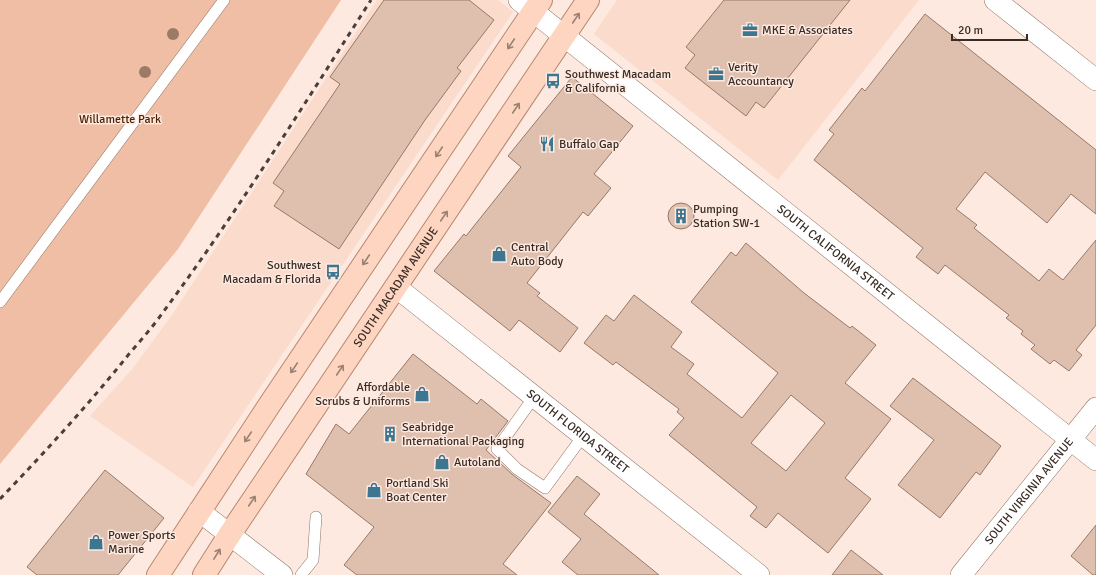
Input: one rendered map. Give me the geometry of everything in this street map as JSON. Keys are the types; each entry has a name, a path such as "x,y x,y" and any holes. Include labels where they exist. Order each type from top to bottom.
{"main road":[{"name":"SOUTH MACADAM AVENUE","path":"204,575 588,0"},
{"path":"158,575 531,4"}],"street":[{"path":"995,0 1096,80"},
{"name":"SOUTH CALIFORNIA STREET","path":"531,4 564,36 1096,460"},
{"name":"SOUTH FLORIDA STREET","path":"396,287 759,575"},
{"name":"SOUTH VIRGINIA AVENUE","path":"961,575 1096,408"},
{"path":"199,511 282,575"}],"lane":[{"path":"0,302 224,0"},
{"path":"534,397 497,449 517,469 545,488 583,436"},
{"path":"301,575 313,560 316,517"}],"shaded area":[{"path":"377,0 498,0 513,12 193,487 90,416 133,368 172,315"},
{"path":"617,0 919,0 778,180 594,34"}],"green space":[{"name":"Willamette Park","path":"0,0 341,0 178,249 0,464"}],"building":[{"path":"384,0 469,0 494,20 457,68 461,71 425,120 339,249 274,206 284,191 273,183 340,84 330,77"},
{"path":"724,0 850,0 764,108 756,102 746,116 685,68 695,55 686,47"},
{"path":"925,14 1096,150 1096,214 1071,194 1047,223 985,172 956,209 977,225 974,228 1039,281 1049,269 1063,280 1096,240 1096,325 1076,350 1082,355 1069,371 1054,360 1050,364 1031,349 1035,345 1021,334 1023,331 1006,318 1009,315 945,265 938,274 916,257 923,248 814,160 834,134 829,130 862,88 865,91"},
{"path":"572,77 633,126 594,174 611,188 588,216 583,212 527,283 540,293 537,296 578,328 560,352 519,320 510,331 434,271 464,234 466,236 521,167 508,156"},
{"name":"Pumping Station SW-1","path":"681,203 690,207 694,216 690,225 681,229 672,225 668,216 672,207"},
{"path":"746,243 804,293 850,328 852,326 876,345 845,383 891,419 845,478 871,499 828,553 778,513 766,528 750,516 757,507 669,435 684,418 677,412 679,409 616,362 613,365 584,343 606,315 614,321 634,295 682,332 671,347 694,364 687,374 742,418 778,373 691,302 731,252 736,256","holes":["791,395 825,423 786,471 751,443"]},
{"path":"413,354 477,404 481,399 508,421 486,450 513,475 551,503 503,564 517,575 357,575 344,565 374,527 306,474 336,424 349,434"},
{"path":"913,378 1001,446 980,475 976,472 940,518 898,485 934,440 890,406"},
{"name":"Power Sports Marine","path":"105,470 164,518 118,575 37,575 27,567"},
{"path":"577,476 600,494 584,514 659,575 578,575 562,562 581,539 548,512"},
{"path":"1096,525 1096,575 1093,575 1071,556"},
{"path":"851,550 883,575 832,575"}],"railway":[{"path":"0,499 50,446 114,373 157,320 189,277 294,120 371,0"}],"place":[{"name":"MKE & Associates","path":"750,30"},
{"name":"Verity Accountancy","path":"716,74"},
{"name":"Southwest Macadam & California","path":"553,81"},
{"name":"Buffalo Gap","path":"547,144"},
{"name":"Pumping Station SW-1","path":"681,216"},
{"name":"Central Auto Body","path":"499,254"},
{"name":"Southwest Macadam & Florida","path":"333,272"},
{"name":"Affordable Scrubs & Uniforms","path":"422,394"},
{"name":"Seabridge International Packaging","path":"390,434"},
{"name":"Autoland","path":"442,462"},
{"name":"Portland Ski Boat Center","path":"374,490"},
{"name":"Power Sports Marine","path":"96,542"}]}
